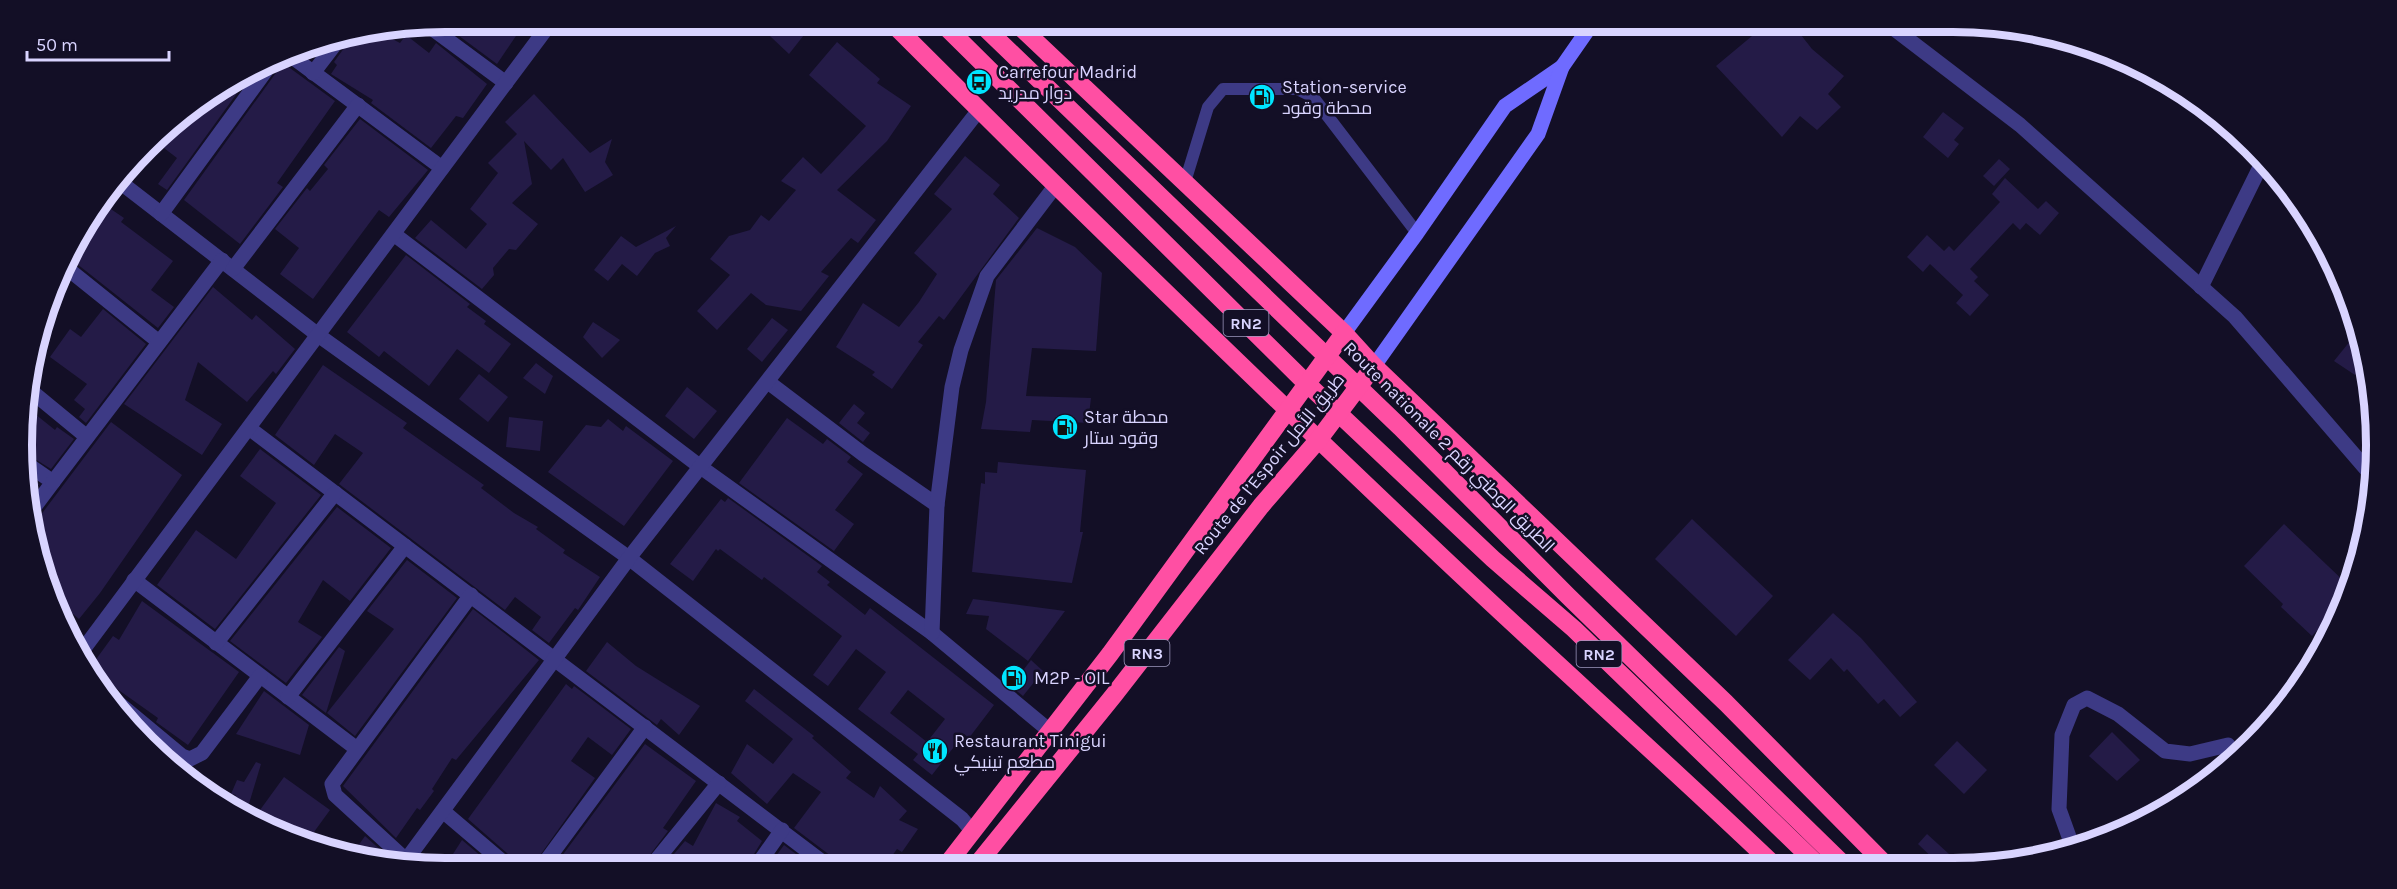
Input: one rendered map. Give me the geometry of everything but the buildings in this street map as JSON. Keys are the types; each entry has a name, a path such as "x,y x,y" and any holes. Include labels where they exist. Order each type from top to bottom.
{"highway":[{"path":"901,32 1056,185 1442,557 1637,735 1767,858"},
{"name":"RN2","path":"951,32 1301,378 1493,560 1574,629 1811,858"},
{"name":"Route nationale الطريق الوطني رقم 2","path":"989,32 1511,537 1837,858"},
{"path":"1026,32 1344,333 1374,366 1726,703 1879,858"},
{"name":"Route de l’Espoir طريق الأمل","path":"1051,732 1289,411 1344,333"},
{"name":"Route de l’Espoir طريق الأمل","path":"982,858 1114,695 1261,506 1319,439 1374,366"},
{"name":"RN3","path":"952,858 1051,732"}],"street":[{"path":"437,32 506,83"},
{"path":"83,644 134,580 395,235 544,32"},
{"name":"Route de l’Espoir طريق الأمل","path":"1374,366 1538,134 1562,67 1586,32"},
{"path":"1898,32 2020,125 2235,317 2365,468"},
{"path":"313,73 333,47"},
{"path":"295,59 442,168"},
{"name":"Route de l’Espoir طريق الأمل","path":"1344,333 1505,106 1562,67"},
{"path":"161,214 264,73"},
{"path":"36,504 159,342 227,265 358,105"},
{"path":"409,856 444,812 629,558 702,468 979,110"},
{"path":"2202,287 2260,168"},
{"path":"124,185 318,335 629,558 962,819 973,832"},
{"path":"932,633 937,505 952,387 972,314 987,276 1056,185"},
{"path":"395,235 702,468 932,633 1051,732"},
{"path":"70,271 159,342"},
{"path":"768,382 863,454 937,505"},
{"path":"35,394 87,436"},
{"path":"249,428 818,858"},
{"path":"32,468 52,482"},
{"path":"216,643 335,493"},
{"path":"288,697 405,546"},
{"path":"134,580 357,749"},
{"path":"399,855 332,789 335,778 471,595"},
{"path":"160,744 182,756 195,758 260,676"},
{"path":"2070,840 2059,809 2062,735 2074,705 2087,698 2118,714 2165,751 2190,754 2228,744"},
{"path":"548,858 645,727"},
{"path":"657,858 719,783"},
{"path":"444,812 498,858"},
{"path":"762,858 782,830"}],"lane":[{"path":"1185,182 1208,107 1223,89 1297,89 1313,97 1417,233"}],"place":[{"name":"Carrefour Madrid دوار مدريد","path":"979,82"},
{"name":"Station-service محطة وقود","path":"1262,97"},
{"name":"Star محطة وقود ستار","path":"1065,427"},
{"name":"M2P - OIL","path":"1014,678"},
{"name":"Restaurant Tinigui مطعم تينيكي","path":"935,751"}]}
